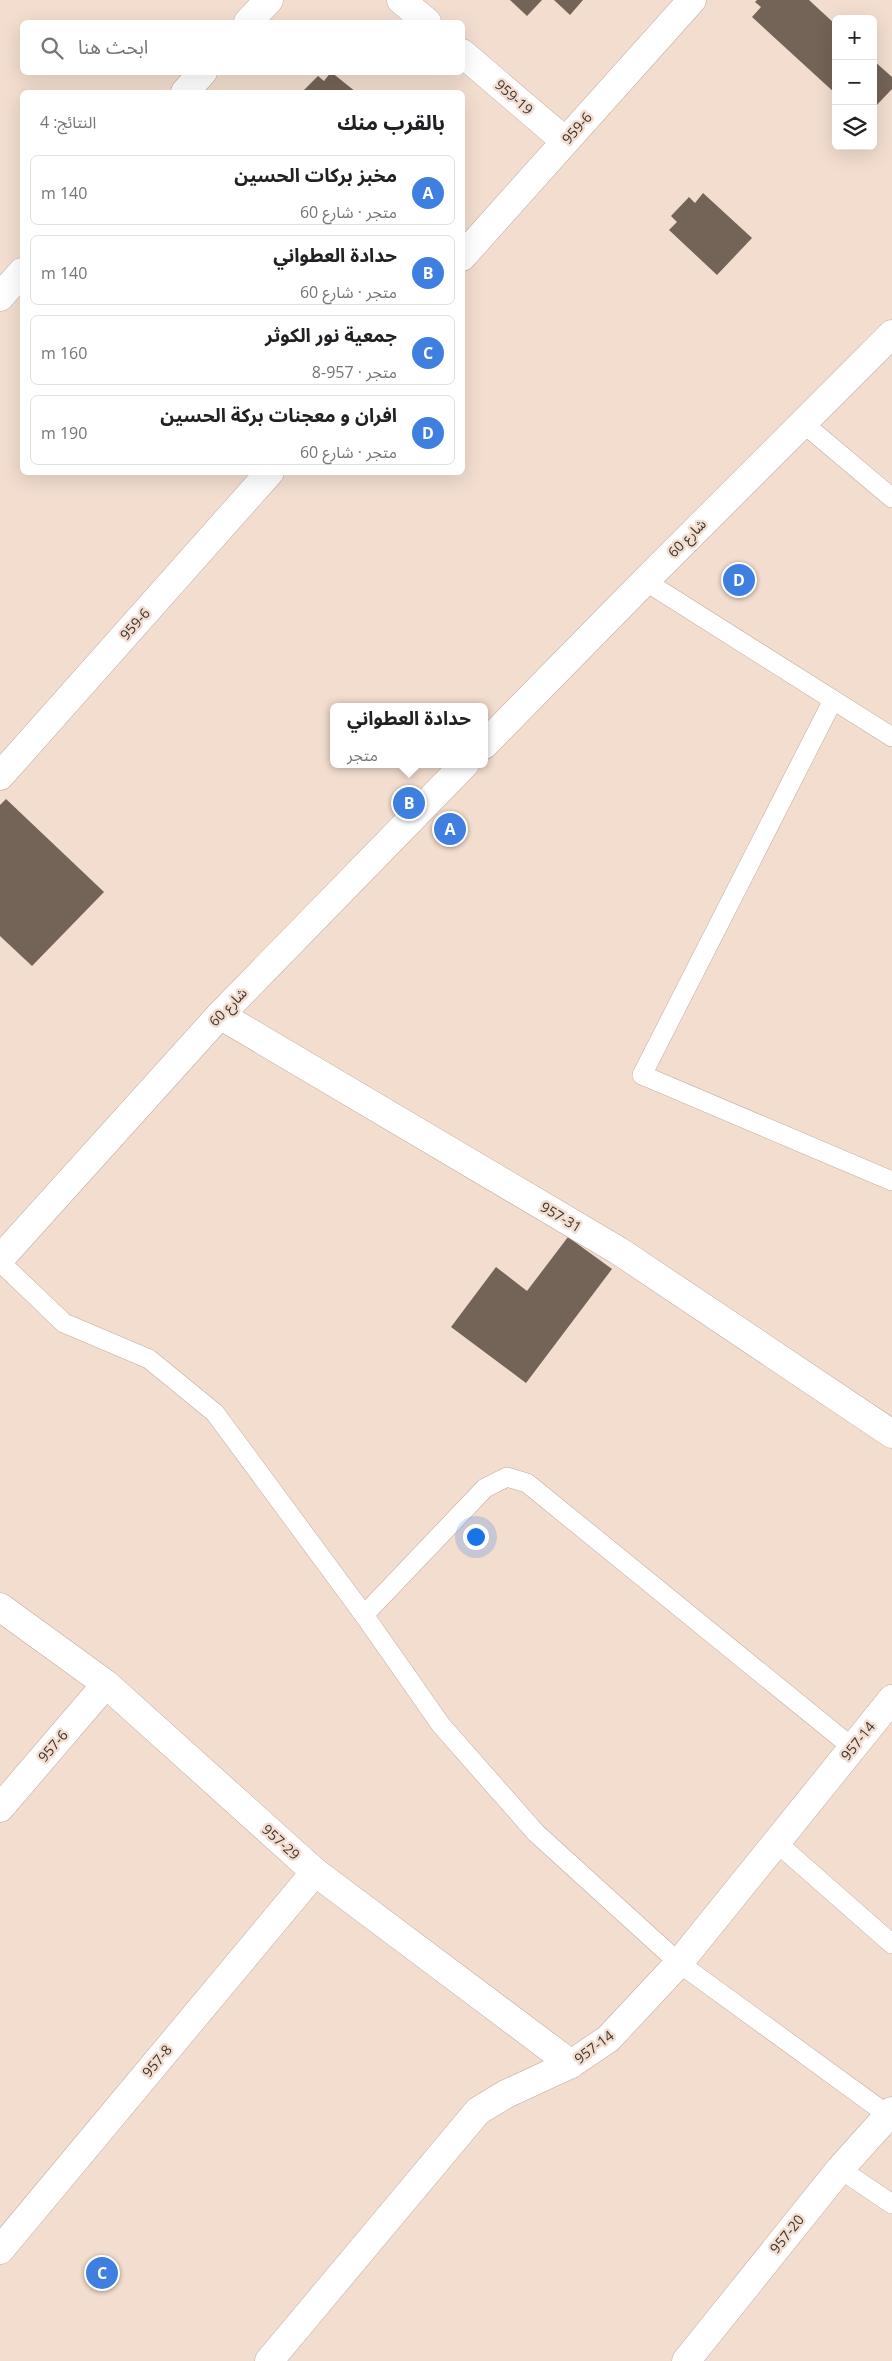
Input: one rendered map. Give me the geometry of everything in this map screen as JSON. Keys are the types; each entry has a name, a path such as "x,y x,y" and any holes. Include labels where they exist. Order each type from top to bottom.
{"street":[{"path":"250,20 268,0"},
{"path":"401,0 425,20"},
{"name":"959-6","path":"465,254 692,0"},
{"name":"959-19","path":"465,56 565,141"},
{"path":"187,90 200,75"},
{"path":"0,297 20,274"},
{"name":"شارع 60","path":"488,741 892,334"},
{"name":"959-6","path":"0,776 267,475"},
{"name":"شارع 60","path":"0,1261 220,1015 461,768"},
{"name":"957-31","path":"220,1015 619,1250 892,1434"},
{"name":"957-29","path":"0,1607 106,1684 315,1872 571,2064"},
{"name":"957-6","path":"0,1808 106,1684"},
{"name":"957-14","path":"269,2361 478,2111 506,2094 571,2064 608,2039 678,1963 891,1704"},
{"name":"957-8","path":"0,2250 315,1872"},
{"name":"957-20","path":"686,2361 840,2169 890,2113"}],"lane":[{"path":"803,423 892,498"},
{"path":"645,581 892,737"},
{"path":"833,700 642,1075 892,1181"},
{"path":"0,1261 64,1323 149,1359 215,1413 364,1616 441,1725 536,1833 678,1963 890,2113"},
{"path":"364,1616 485,1488 507,1477 526,1483 853,1748"},
{"path":"776,1842 892,1944"},
{"path":"840,2169 892,2204"}],"building":[{"path":"510,0 542,0 527,16"},
{"path":"554,0 583,0 570,15"},
{"path":"757,0 809,0 832,21 832,90 752,17 761,7 755,2"},
{"path":"877,64 892,77 892,89 877,105"},
{"path":"329,75 335,75 354,90 304,90 318,76 324,81"},
{"path":"703,193 752,238 717,275 669,230 677,222 671,216 689,197 695,203"},
{"path":"6,799 104,892 32,966 0,936 0,805"},
{"path":"568,1237 612,1269 526,1383 451,1327 496,1267 527,1291"}],"place":[{"name":"افران و معجنات بركة الحسين","path":"739,580"},
{"name":"حدادة العطواني","path":"409,803"},
{"name":"مخبز بركات الحسين","path":"450,829"},
{"name":"جمعية نور الكوثر","path":"102,2273"}]}
